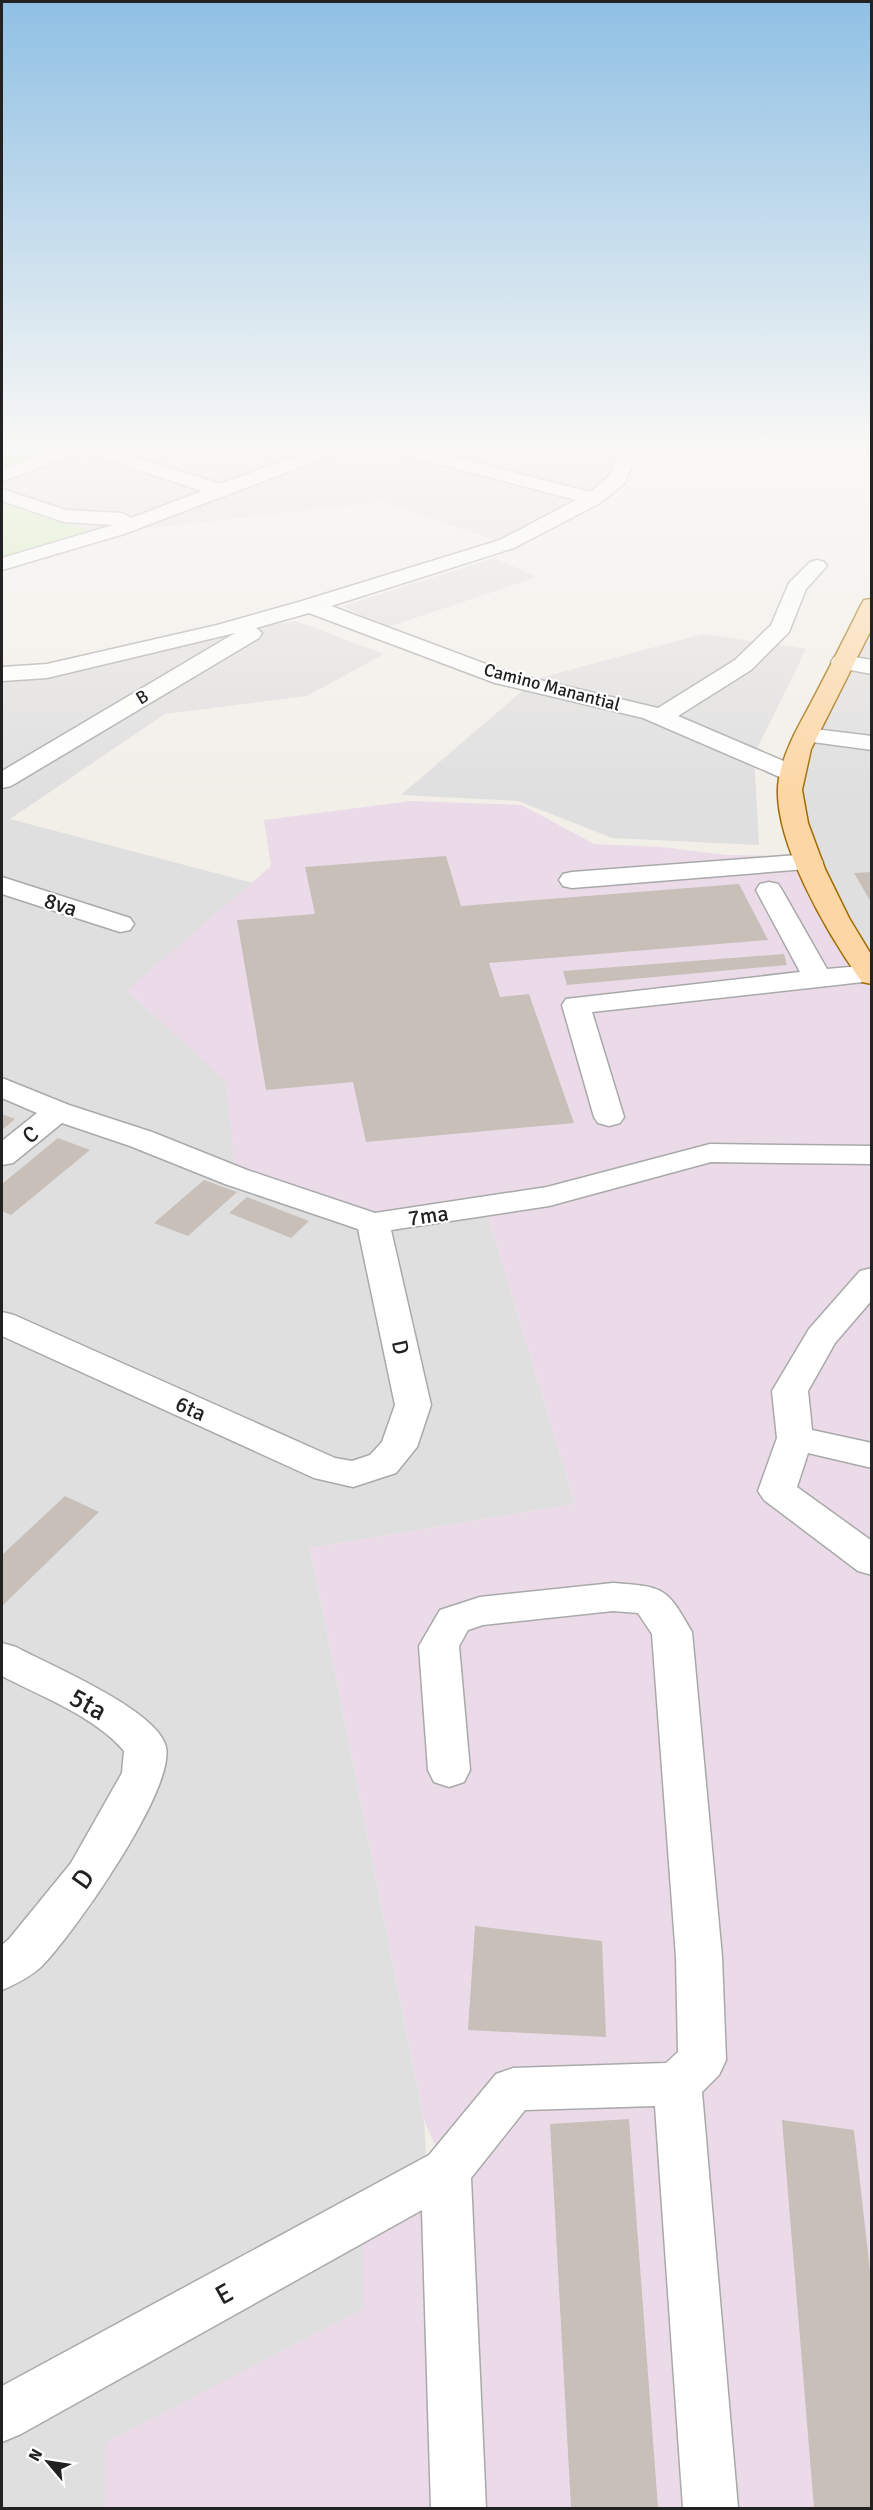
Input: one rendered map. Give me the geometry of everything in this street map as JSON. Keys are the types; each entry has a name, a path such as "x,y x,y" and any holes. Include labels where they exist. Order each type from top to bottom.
{"main road":[{"path":"870,974 839,924 796,830 791,802 791,773 806,735 872,605"}],"street":[{"path":"2,674 47,671 283,614 443,564"},
{"path":"660,717 743,665 781,627 796,587 817,566"},
{"name":"Camino Manantial","path":"310,606 503,678 660,717 754,755 791,773"},
{"name":"B","path":"2,781 283,614"},
{"path":"842,662 872,667"},
{"path":"806,735 872,743"},
{"path":"572,880 810,862"},
{"name":"8va","path":"2,885 120,924"},
{"path":"769,891 818,978"},
{"path":"609,1118 576,1005 870,974"},
{"name":"7ma","path":"2,1087 58,1111 141,1139 236,1177 374,1223 549,1196 710,1153 872,1155"},
{"name":"C","path":"2,1156 58,1111"},
{"name":"D","path":"374,1223 413,1405 399,1447 383,1464"},
{"path":"872,1278 821,1337 790,1391 795,1438 777,1491 872,1560"},
{"name":"6ta","path":"2,1323 327,1469 352,1474 383,1464"},
{"path":"795,1438 872,1456"},
{"path":"449,1770 439,1646 454,1620 480,1611 502,1608 613,1597 650,1600 672,1632 699,1957 702,2060 677,2084 513,2089 446,2171 459,2508"},
{"name":"5ta","path":"2,1658 128,1726 145,1747 143,1773"},
{"name":"D","path":"2,1970 25,1953 87,1876 125,1810 143,1773"},
{"path":"677,2084 711,2508"},
{"name":"E","path":"2,2415 446,2171"}],"shaded area":[{"path":"475,564 508,564 537,577 385,628 343,606"},
{"path":"871,605 871,976 796,830 799,749"},
{"path":"296,621 384,654 307,696 165,714 10,819 253,883 128,991 226,1081 236,1177 373,1223 488,1216 575,1504 310,1548 424,2120 427,2171 363,2218 363,2309 106,2443 105,2508 2,2508 2,680 59,674 234,631"},
{"path":"703,634 806,649 754,755 759,845 612,838 518,801 401,795 536,679"},
{"path":"411,801 522,805 594,844 661,847 726,855 806,856 872,976 871,2508 105,2508 105,2443 363,2309 363,2218 446,2171 424,2120 310,1548 575,1504 488,1216 373,1223 236,1177 225,1081 127,990 271,866 264,820"}],"building":[{"path":"446,856 461,906 739,884 768,940 489,963 500,997 529,994 574,1123 366,1142 353,1082 266,1090 237,920 315,914 305,867"},
{"path":"872,872 872,904 854,873"},
{"path":"784,954 787,965 567,985 563,971"},
{"path":"2,1114 15,1119 2,1130"},
{"path":"58,1138 90,1150 11,1215 2,1211 2,1184"},
{"path":"204,1180 237,1192 188,1236 154,1223"},
{"path":"247,1197 309,1221 291,1238 229,1213"},
{"path":"65,1496 99,1512 2,1606 2,1555"},
{"path":"475,1926 602,1941 606,2037 468,2030"},
{"path":"629,2119 658,2508 571,2508 550,2124"},
{"path":"782,2120 854,2130 872,2288 872,2508 814,2508"}]}
